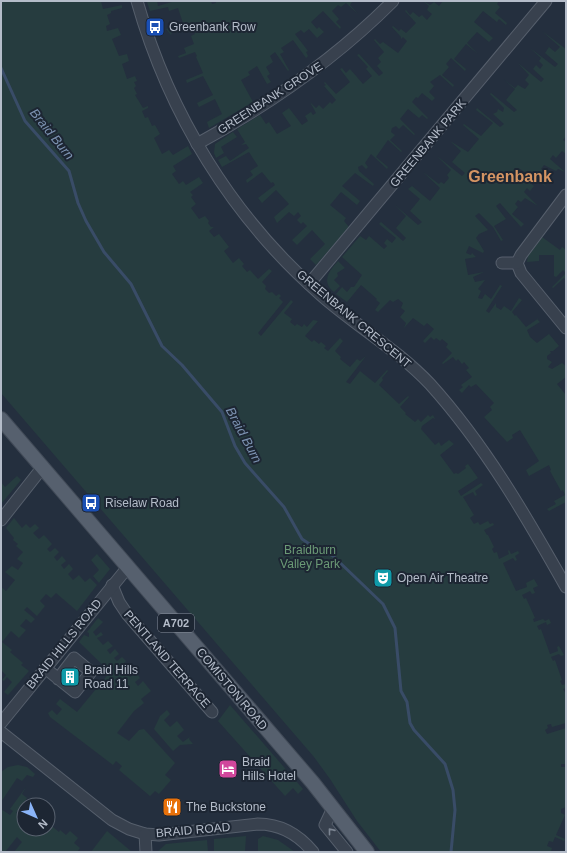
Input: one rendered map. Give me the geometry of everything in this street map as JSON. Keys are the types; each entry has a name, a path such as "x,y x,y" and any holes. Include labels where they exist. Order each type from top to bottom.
{"main road":[{"name":"COMISTON ROAD","path":"1,419 333,808 366,852"}],"street":[{"name":"GREENBANK CRESCENT","path":"137,1 163,76 197,144 221,182 263,237 310,284 401,357 436,391 503,480 566,587"},
{"name":"GREENBANK GROVE","path":"197,144 270,101 310,74 348,43 393,1"},
{"name":"GREENBANK PARK","path":"310,284 546,1"},
{"path":"566,195 520,255 517,263 521,273 566,328"},
{"path":"502,263 517,263"},
{"path":"1,520 42,468"},
{"name":"BRAID HILLS ROAD","path":"1,723 128,567"},
{"name":"PENTLAND TERRACE","path":"112,585 119,602 127,614 212,712"},
{"path":"45,668 58,679"},
{"name":"BRAID ROAD","path":"3,737 112,820 129,829 145,834 159,835 258,824 275,826 288,831 302,841 313,852"},
{"path":"333,808 326,825 347,852"},
{"path":"145,834 146,852"}],"green space":[{"name":"Braidburn Valley Park","path":"1,1 101,1 103,9 122,5 122,8 111,11 111,13 107,15 110,24 106,26 107,31 118,28 121,35 112,39 119,56 127,54 129,61 122,64 127,79 135,76 137,81 134,82 136,86 134,88 137,94 135,95 143,108 148,106 148,108 142,111 145,118 148,117 152,126 155,125 160,134 154,138 162,154 169,150 173,155 188,146 192,154 173,166 176,171 172,174 179,184 183,181 186,185 199,177 203,183 190,192 193,195 191,197 196,204 191,208 199,219 205,216 211,227 214,227 209,231 214,237 219,234 229,247 224,251 233,263 239,258 244,264 242,266 247,272 250,270 258,279 269,269 272,271 262,282 266,286 265,289 269,293 272,292 276,296 279,294 281,296 279,298 283,302 258,333 261,336 291,300 293,302 284,313 292,319 290,322 295,326 297,324 302,327 304,324 307,327 313,320 318,321 305,336 312,342 314,340 319,344 321,342 326,346 324,348 328,351 340,338 343,341 335,351 341,357 340,359 350,367 357,359 360,361 366,356 346,382 350,384 360,371 375,383 387,370 388,371 382,378 383,380 379,385 399,404 408,396 409,397 400,407 406,413 405,414 415,422 418,419 421,422 428,415 430,417 433,415 435,419 433,418 422,426 421,429 435,445 439,442 441,446 449,440 454,444 440,455 454,474 458,474 466,468 465,466 468,464 478,478 458,491 461,496 481,483 483,485 475,491 477,495 475,496 473,492 463,497 474,515 470,518 474,524 478,522 480,525 488,521 490,524 493,523 494,525 484,530 494,547 492,549 494,553 497,552 499,559 509,554 509,550 511,554 518,551 519,553 521,552 515,556 517,560 515,561 513,558 503,563 516,591 527,587 526,583 534,579 538,586 533,588 535,593 532,594 530,591 522,595 524,599 526,598 535,618 533,619 534,622 549,619 551,623 547,625 546,622 537,626 539,630 541,629 550,654 558,651 557,647 559,646 564,655 561,656 559,654 551,657 553,661 555,660 562,680 560,681 562,685 566,684 566,688 563,689 566,694 566,723 552,727 551,724 547,725 548,728 545,730 547,734 566,728 566,764 561,764 561,767 566,767 566,807 561,809 561,813 565,815 556,835 565,839 564,841 555,837 553,842 549,841 547,846 552,848 551,852 381,852 357,821 314,757 1,393"},
{"path":"157,1 158,6 175,1 211,1 212,4 216,3 216,1 351,1 352,2 350,5 358,14 346,3 341,7 338,5 332,11 339,19 336,22 341,27 340,29 323,11 311,22 317,29 319,27 324,32 317,38 309,29 304,33 301,30 295,34 308,51 306,52 308,56 306,58 293,40 281,48 284,52 280,54 289,70 288,71 275,52 270,56 273,62 266,67 270,74 267,76 271,82 267,84 257,66 248,72 250,75 241,80 253,102 209,128 207,122 222,114 215,99 199,107 197,103 213,95 203,76 187,83 186,80 203,73 195,52 179,58 178,56 186,53 184,48 194,44 191,36 195,34 192,28 185,30 184,28 172,32 171,35 166,29 183,23 178,8 169,11 168,7 150,11 147,2"},
{"path":"423,1 430,5 434,2 439,6 443,1 499,1 497,4 500,7 495,13 507,23 506,25 499,19 497,22 483,11 474,22 493,38 489,42 477,32 467,43 478,54 466,44 454,59 466,69 465,71 451,58 446,64 449,67 442,75 454,85 453,87 440,75 430,82 434,86 429,92 435,98 432,101 422,93 418,98 416,97 412,102 428,118 427,119 422,115 419,118 408,109 400,119 415,134 414,135 403,125 399,129 396,126 392,128 391,132 395,135 390,140 402,151 401,152 388,140 376,157 388,167 387,169 371,154 365,163 368,167 366,169 362,165 358,167 359,171 374,184 373,186 355,173 342,186 360,201 357,205 341,192 330,205 346,218 344,221 349,227 316,265 310,259 325,244 312,230 297,245 292,240 307,226 303,222 301,224 297,220 301,216 298,212 294,216 289,212 277,223 274,217 289,204 276,190 262,203 258,198 275,185 273,182 271,183 262,172 247,183 246,180 253,175 250,171 258,166 249,152 222,167 218,160 226,156 230,161 249,148 246,144 241,145 245,142 237,129 260,115 266,124 269,122 277,134 291,126 282,113 289,108 302,125 308,121 305,116 311,112 313,115 316,113 310,102 316,108 319,105 323,109 330,102 332,104 336,100 324,86 326,85 324,83 325,82 336,94 350,82 340,69 342,68 346,73 350,69 363,84 372,76 366,69 368,67 357,55 359,54 379,76 383,73 377,66 381,62 378,58 384,52 374,40 375,39 380,44 383,42 398,53 407,41 403,37 401,39 392,27 393,26 399,31 401,29 406,33 416,23 405,11 406,10 410,15 413,12 419,17 422,15 427,20 432,14 427,10 429,6"},
{"path":"542,31 566,49 566,136 563,140 566,142 566,154 562,151 556,158 553,155 550,159 565,172 558,169 556,171 544,165 541,169 544,171 538,179 548,188 520,169 518,173 534,186 530,191 527,188 524,192 538,206 525,198 521,202 518,200 515,204 518,207 512,214 524,224 521,227 500,203 496,206 506,219 494,226 503,240 501,241 493,227 479,213 475,216 488,230 479,234 476,238 484,251 483,253 469,246 466,253 471,255 472,253 476,257 465,259 468,275 484,272 473,277 475,282 485,280 478,289 481,291 478,298 482,299 485,294 491,299 500,285 502,286 486,311 489,313 496,303 496,307 501,310 504,306 511,311 519,298 522,300 512,312 515,316 516,315 526,327 537,319 540,322 527,330 530,337 537,343 549,334 559,346 553,351 550,351 551,353 547,356 547,359 552,362 548,367 552,369 562,363 566,366 566,377 557,384 566,395 566,502 549,511 547,509 556,504 554,501 565,495 563,490 561,491 550,471 549,465 529,476 526,470 539,461 520,430 512,435 513,438 507,442 484,417 492,410 490,407 494,403 476,384 471,387 469,385 462,393 459,390 463,387 461,385 472,377 466,370 469,368 464,362 462,364 458,359 456,361 453,357 443,364 442,363 452,353 446,347 448,344 442,339 440,341 436,338 434,340 431,337 425,343 423,341 434,329 427,323 424,326 413,318 404,328 406,323 400,317 405,311 401,308 403,303 398,299 393,302 390,300 378,312 375,310 380,303 361,285 347,302 336,294 342,287 347,292 351,287 354,287 362,275 342,257 360,236 366,240 369,236 384,249 387,246 384,243 387,239 392,243 396,238 379,224 381,222 403,241 406,238 396,228 406,216 395,205 418,225 422,222 410,211 420,199 408,189 412,186 430,201 440,188 423,172 439,184 441,182 444,184 449,178 447,175 451,170 437,156 462,176 465,173 452,162 461,151 450,141 468,152 479,139 463,125 464,124 481,136 493,123 476,110 477,108 500,127 504,124 493,114 497,112 498,109 503,112 504,108 490,94 491,93 514,112 517,110 506,100 515,89 503,79 515,88 518,85 525,89 529,84 525,80 529,75 518,63 541,82 544,79 533,69 536,65 540,69 543,65 539,61 541,58 530,48 555,67 558,64 545,53 549,47 555,52 560,47"},
{"path":"233,132 237,137 221,147 224,153 216,158 214,153 215,144"},
{"path":"542,237 560,250 562,247 565,249 566,248 566,273 563,270 556,277 554,276 554,255 539,255 539,261 527,262 528,256"},
{"path":"338,261 345,268 337,273 338,276 334,280 340,286 334,292 330,288 327,280 329,273"},
{"path":"566,273 566,280 564,278 553,288 552,287"},
{"path":"17,476 21,480 1,504 1,482 5,487"},
{"path":"14,518 22,528 26,524 30,528 35,524 39,528 33,533 39,539 44,535 52,544 47,549 50,552 55,548 59,552 54,557 57,561 62,556 66,561 61,565 64,569 69,564 73,569 68,574 73,580 79,575 85,582 90,578 97,585 77,611 56,593 51,598 46,594 40,601 45,606 37,616 27,607 24,610 35,619 31,623 26,619 20,626 26,630 19,638 11,631 2,642 12,650 10,652 23,663 21,665 29,671 8,695 4,692 12,682 7,677 4,681 2,680 6,675 1,670 1,587 6,591 15,580 5,572 12,566 18,570 23,563 17,559 23,552 16,546 18,544 13,540 14,538 6,528"},
{"path":"97,554 110,569 99,583 93,576 99,570 91,560"},
{"path":"98,618 103,622 93,632 96,636 101,632 103,635 97,638 103,645 108,641 113,646 107,650 110,654 115,649 119,654 114,658 117,661 122,657 126,661 121,666 124,669 129,665 133,670 128,674 130,677 136,673 140,678 135,682 138,686 143,681 151,691 141,699 144,703 134,711 117,733 129,741 139,730 144,729 175,763 165,775 171,780 159,794 155,791 150,796 119,770 122,766 116,761 113,765 50,717 48,713 52,710 57,715 62,709 56,704 60,699 77,712 110,672 79,642 84,635 89,637 89,633 87,632"},
{"path":"230,705 303,789 298,794 293,788 285,796 218,721"},
{"path":"167,710 170,714 164,720 170,727 177,721 184,730 177,736 183,742 190,737 189,739 193,744 180,745 173,751 154,729 160,716"},
{"path":"18,765 27,767 35,774 33,777 27,775 22,781 17,778 1,802 1,772 8,767"},
{"path":"26,787 22,794 26,797 19,797"},
{"path":"16,801 17,837 5,852 1,852 1,809 10,815 13,811 10,809"},
{"path":"56,830 59,832 60,830 66,835 70,831 78,838 74,843 80,848 77,852 14,852 22,842 17,837 56,837"},
{"path":"107,831 132,852 91,852"},
{"path":"246,836 245,852 214,852 214,839"},
{"path":"263,836 278,840 295,852 258,852 258,839"},
{"path":"207,840 208,852 157,852 166,844"}],"waterway":[{"name":"Braid Burn","path":"1,68 25,121 69,171 78,203 86,221 104,252 131,284 162,346 182,365 222,412 235,446 245,463 284,507 302,539 333,556 383,604 395,628 401,691 407,702 410,723 414,730 445,764 453,790 455,810 451,852"}],"place":[{"name":"Greenbank Row","path":"155,27"},
{"name":"Riselaw Road","path":"91,503"},
{"name":"Open Air Theatre","path":"383,578"},
{"name":"Braid Hills Road 11","path":"70,677"},
{"name":"Braid Hills Hotel","path":"228,769"},
{"name":"The Buckstone","path":"172,807"}],"district":[{"name":"Greenbank","path":"510,176"}]}
